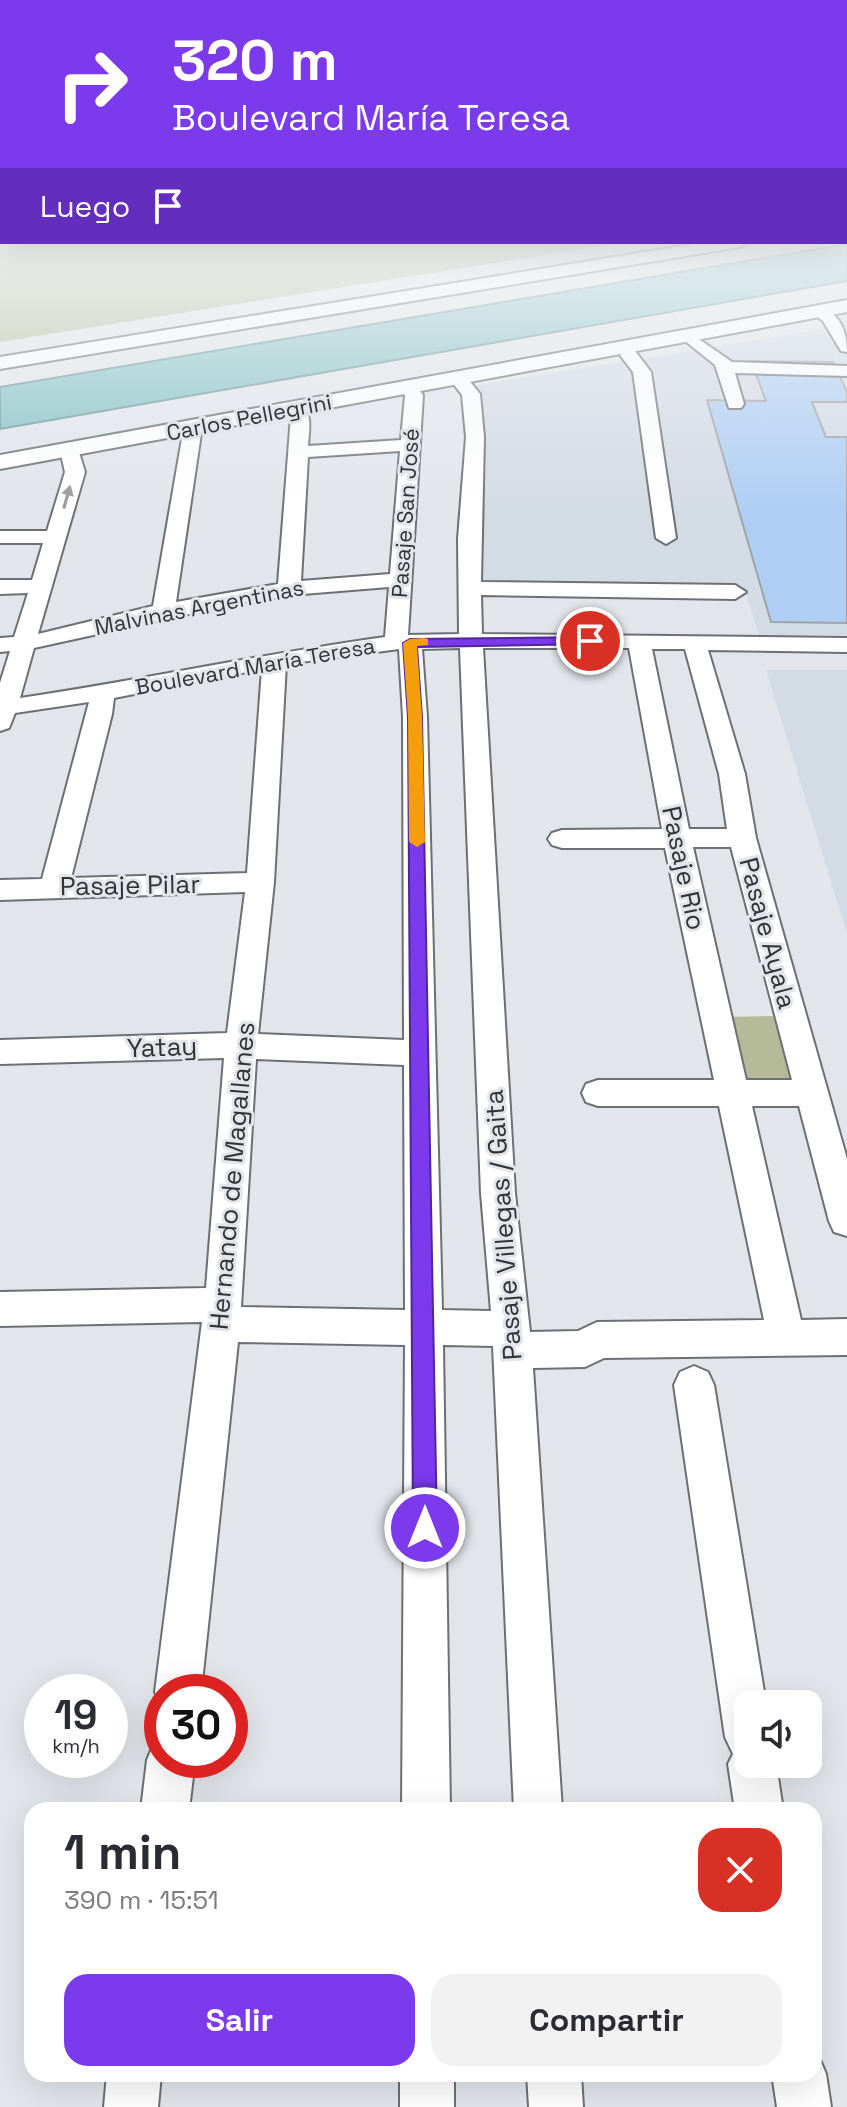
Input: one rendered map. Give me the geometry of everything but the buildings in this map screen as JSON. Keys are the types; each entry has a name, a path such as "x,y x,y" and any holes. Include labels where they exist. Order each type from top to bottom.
{"main road":[{"path":"0,351 209,317"},
{"path":"0,363 275,317"},
{"name":"Carlos Pellegrini","path":"0,462 811,317"},
{"name":"Carlos Pellegrini","path":"497,371 533,371 629,355 692,339"}],"street":[{"path":"837,317 847,347"},
{"path":"692,339 723,362 735,404"},
{"path":"629,355 642,372 666,538"},
{"path":"725,367 847,371"},
{"name":"Pasaje Villegas / Gaita","path":"458,378 471,394 475,437 469,588 471,640 498,1193 511,1340 538,1802"},
{"name":"Pasaje San José","path":"408,387 414,395 399,580 403,642 415,717 424,1328 426,1802"},
{"path":"289,589 300,416 296,408"},
{"path":"163,611 193,427"},
{"path":"298,452 410,445"},
{"path":"2,713 75,472 70,450"},
{"path":"0,537 56,537"},
{"name":"Malvinas Argentinas","path":"0,645 289,589 399,580"},
{"path":"0,587 41,586"},
{"path":"469,588 735,592"},
{"name":"Boulevard María Teresa","path":"2,713 275,659 403,642 471,640 847,645"},
{"name":"Pasaje Rio","path":"639,642 677,839 786,1336"},
{"name":"Pasaje Ayala","path":"695,645 732,774 742,838 847,1221"},
{"name":"Hernando de Magallanes","path":"180,1674 222,1315 241,1045 260,882 275,659"},
{"path":"54,887 100,714 102,693"},
{"path":"562,839 742,838"},
{"name":"Pasaje Pilar","path":"0,890 260,882"},
{"name":"Yatay","path":"0,1052 241,1045 419,1053"},
{"path":"598,1093 812,1093"},
{"path":"0,1309 222,1315 424,1328 585,1349 597,1340 847,1337"},
{"path":"694,1385 741,1690"},
{"path":"166,1802 169,1778"},
{"path":"754,1778 758,1802"},
{"path":"131,2107 133,2082"},
{"path":"427,2082 427,2107"},
{"path":"554,2082 556,2107"},
{"path":"800,2082 804,2107"}],"shaded area":[{"path":"847,325 847,635 759,635 746,594 475,590 475,386"},
{"path":"766,670 847,670 847,934"}],"green space":[{"path":"0,317 154,317 0,342"},
{"path":"777,1016 795,1083 738,1084 723,1017"}],"water":[{"path":"413,317 639,317 0,429 0,387"}],"slow traffic":[{"path":"417,842 410,643 424,642"}],"route":[{"path":"425,1528 415,717 410,643 590,641"}]}
